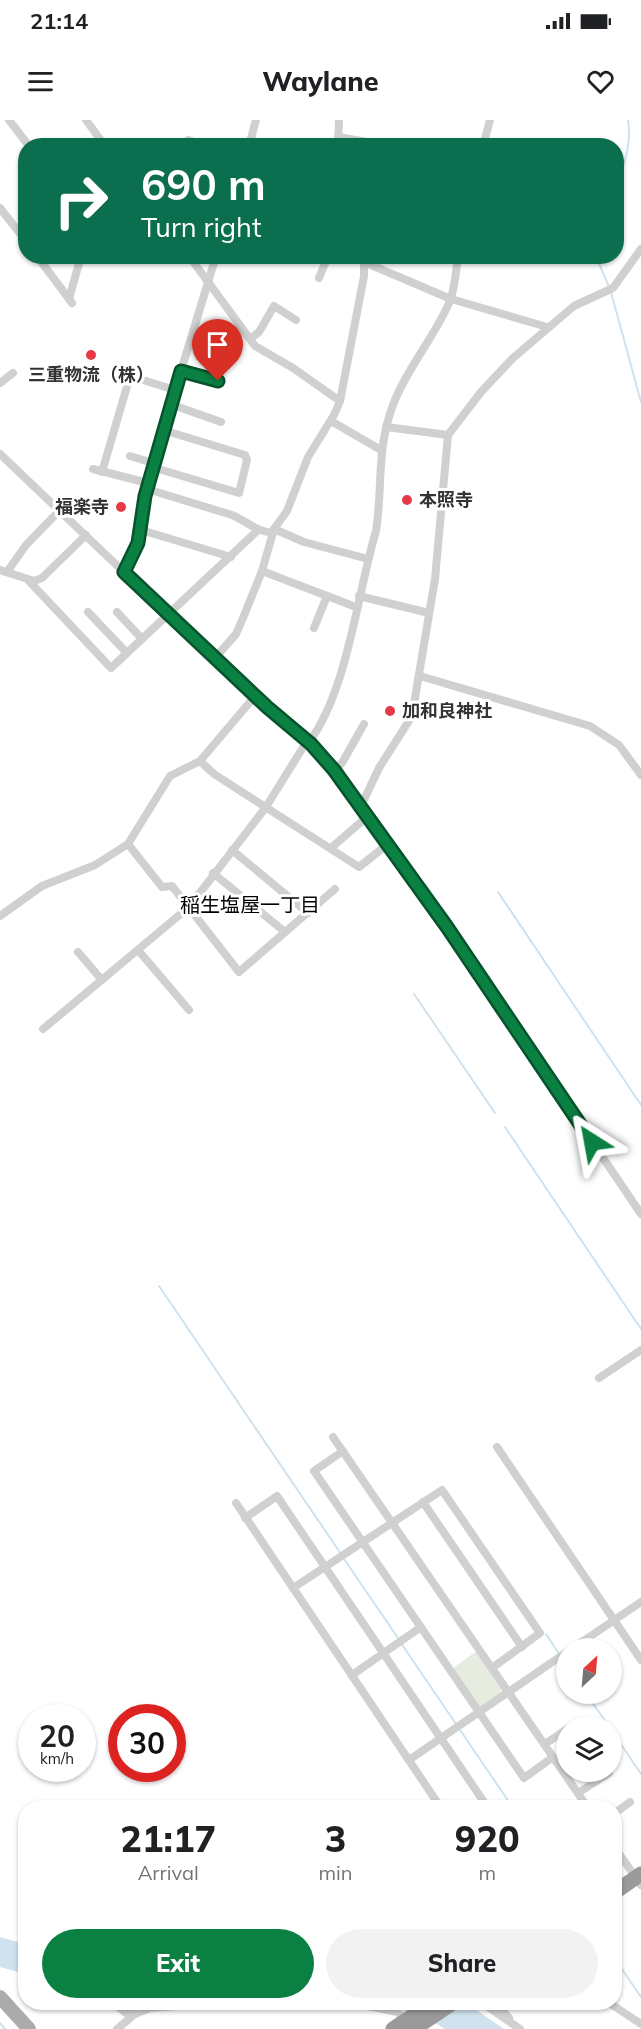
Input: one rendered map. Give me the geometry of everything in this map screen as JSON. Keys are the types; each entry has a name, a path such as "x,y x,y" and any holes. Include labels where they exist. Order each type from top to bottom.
{"highway":[{"path":"622,1879 638,1874"},
{"path":"622,1887 638,1874"},
{"path":"415,2021 425,2010"},
{"path":"393,2029 438,2010"}],"main road":[{"path":"0,1997 29,2029"}],"street":[{"path":"9,120 23,138"},
{"path":"86,120 99,138"},
{"path":"251,138 256,120"},
{"path":"338,138 339,120"},
{"path":"485,138 490,120"},
{"path":"0,208 18,231"},
{"path":"362,806 379,768 412,716 429,613 448,435 481,392 547,327 574,306 609,290 641,249"},
{"path":"43,264 71,301 79,264"},
{"path":"195,264 261,351 293,368 340,401"},
{"path":"124,572 136,549 147,486 214,264"},
{"path":"319,278 325,264"},
{"path":"215,658 236,633 262,571 274,531 287,511 308,457 331,421 340,401 363,264"},
{"path":"373,264 451,299 547,327"},
{"path":"43,1029 189,907 266,807 308,742 317,732 334,690 380,509 381,450 386,427 404,379 451,299 457,264"},
{"path":"250,339 260,332 274,306 296,320"},
{"path":"181,371 218,381 223,363"},
{"path":"0,383 13,373"},
{"path":"175,390 130,376 97,471 232,515 245,521 257,531 274,531 304,542 368,559"},
{"path":"170,404 220,422"},
{"path":"331,421 381,450"},
{"path":"386,427 448,435"},
{"path":"130,456 239,493 247,460 245,455 163,430"},
{"path":"0,454 255,696 308,742 334,770 362,806 641,1214"},
{"path":"60,510 4,571 34,581 51,571 86,535"},
{"path":"141,530 231,556"},
{"path":"28,580 111,668 257,531"},
{"path":"262,571 356,607"},
{"path":"359,596 429,613"},
{"path":"314,628 327,597"},
{"path":"88,612 127,653"},
{"path":"117,612 142,639"},
{"path":"420,676 590,726 620,745 641,775"},
{"path":"0,916 42,886 95,865 128,844 170,776 200,761 255,696"},
{"path":"334,770 342,763 364,724"},
{"path":"200,761 214,774 360,867 388,844"},
{"path":"331,848 368,816"},
{"path":"128,844 162,887 172,886 239,972 335,889"},
{"path":"232,850 308,913"},
{"path":"213,873 285,932"},
{"path":"138,950 189,1010"},
{"path":"78,952 102,980"},
{"path":"599,1378 641,1350"},
{"path":"333,1437 583,1800"},
{"path":"497,1447 641,1660"},
{"path":"343,1451 314,1471 524,1778 553,1757"},
{"path":"293,1588 442,1490 540,1633 492,1668"},
{"path":"245,1518 277,1496 483,1800"},
{"path":"423,1502 522,1647"},
{"path":"236,1503 436,1800"},
{"path":"588,1638 641,1602"},
{"path":"352,1675 421,1627"},
{"path":"409,1760 556,1660"},
{"path":"545,1744 556,1736"},
{"path":"578,1793 595,1782"},
{"path":"622,1808 630,1802"},
{"path":"622,1856 638,1874"},
{"path":"122,2010 135,2014"},
{"path":"117,2029 135,2014 145,2010"},
{"path":"387,2010 415,2021"},
{"path":"493,2010 516,2026"},
{"path":"502,2010 516,2026"},
{"path":"620,2010 641,2024"}],"shaded area":[{"path":"477,1651 502,1689 500,1694 483,1706 477,1706 453,1668"}],"water":[{"path":"0,1937 18,1942 18,1972 0,1967"},
{"path":"400,2010 476,2010 504,2029 445,2029 424,2016"}],"waterway":[{"path":"624,163 629,134 628,120"},
{"path":"599,264 609,287"},
{"path":"611,292 641,402"},
{"path":"498,892 641,1105"},
{"path":"414,994 495,1113"},
{"path":"505,1127 641,1329"},
{"path":"159,1286 341,1554"},
{"path":"344,1559 398,1638"},
{"path":"546,1634 556,1649"},
{"path":"401,1643 508,1800"},
{"path":"593,1704 602,1716"},
{"path":"622,1746 641,1774"},
{"path":"622,1969 641,1997"},
{"path":"0,2023 5,2029"}],"place":[{"name":"三重物流（株）","path":"91,355"},
{"name":"本照寺","path":"407,500"},
{"name":"福楽寺","path":"121,507"},
{"name":"加和良神社","path":"390,711"}],"district":[{"name":"稲生塩屋一丁目","path":"250,905"}],"route":[{"path":"218,381 181,371 153,463 138,543 124,572 233,676 311,744 334,770 447,927 592,1142"}]}
